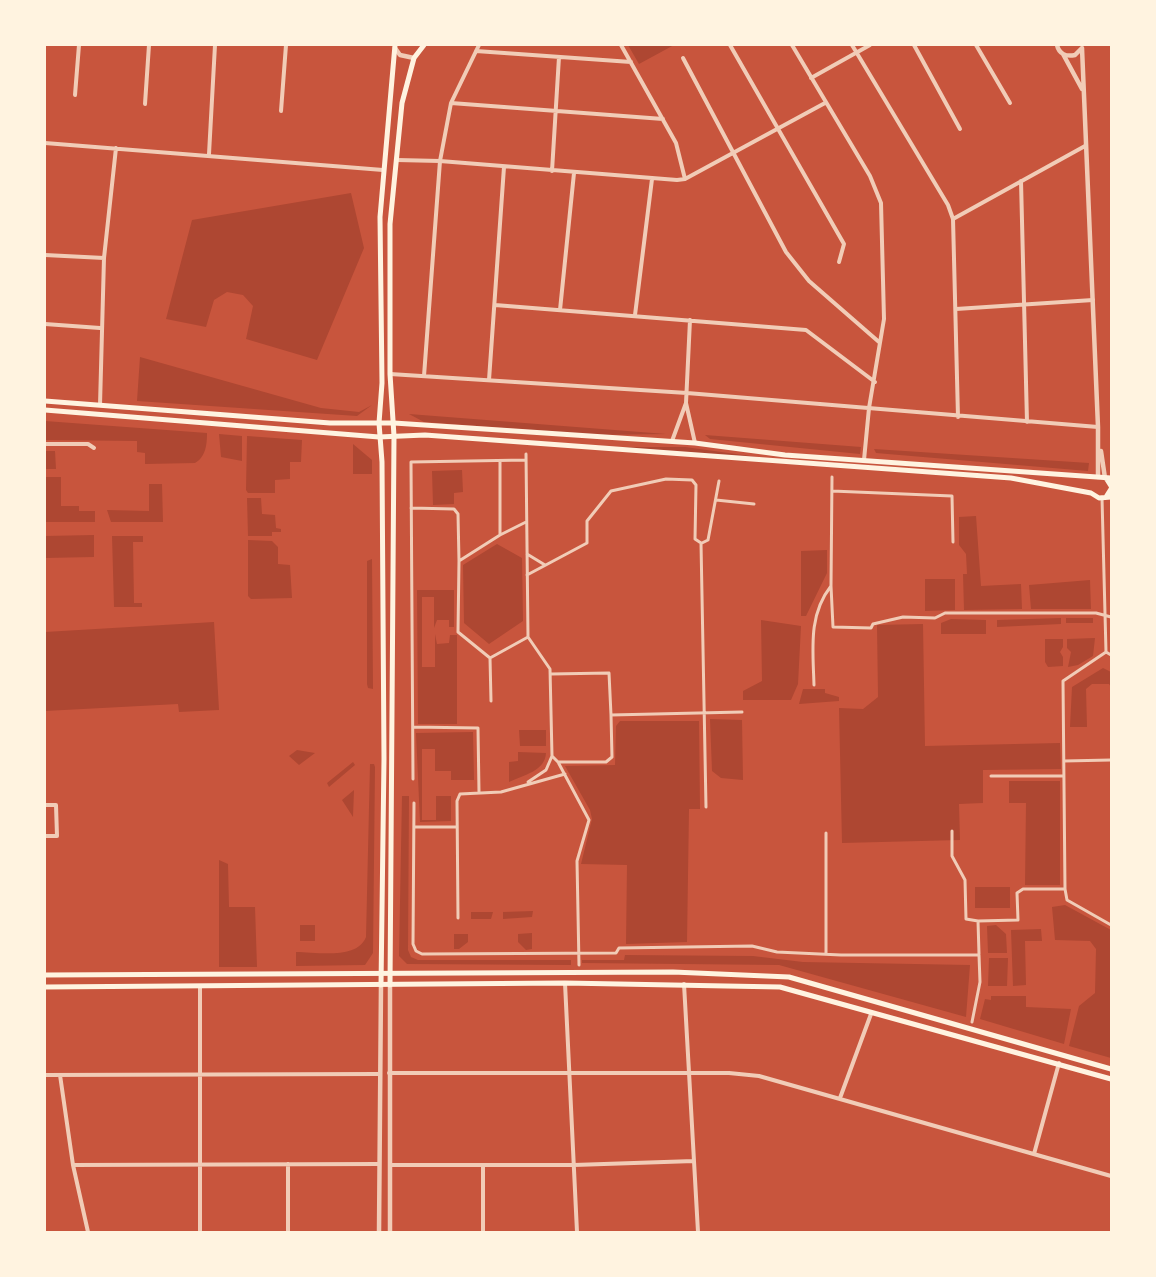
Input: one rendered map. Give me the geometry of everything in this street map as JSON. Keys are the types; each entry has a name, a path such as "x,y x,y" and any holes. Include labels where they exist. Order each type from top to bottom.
{"main road":[{"path":"390,985 394,423 390,374 390,224 402,103 414,58 424,45"},
{"path":"381,985 384,759 382,462 379,437 382,383 380,217 395,47"},
{"path":"45,401 330,423 394,423 672,441 785,455 1103,478 1111,488 1106,497 1011,478 425,435 379,437 45,410"},
{"path":"1091,493 1090,484 1103,478"},
{"path":"45,975 380,972 755,974 789,977 1111,1069"},
{"path":"618,973 619,985"},
{"path":"45,987 565,983 780,987 1111,1079"}],"street":[{"path":"75,95 79,45"},
{"path":"145,104 149,45"},
{"path":"209,154 215,45"},
{"path":"281,111 286,45"},
{"path":"424,376 440,161 451,103 479,45"},
{"path":"621,45 676,143 686,179"},
{"path":"730,45 844,244 839,262"},
{"path":"792,45 870,176 881,203 884,319 869,408 864,460"},
{"path":"852,45 948,205 953,219 958,417"},
{"path":"811,78 870,45"},
{"path":"914,45 960,129"},
{"path":"976,45 1010,103"},
{"path":"1052,45 1063,54 1078,76 1084,94"},
{"path":"1063,54 1075,55 1082,46"},
{"path":"1082,46 1098,442 1103,478"},
{"path":"395,47 400,55 414,58"},
{"path":"475,51 631,62"},
{"path":"552,171 559,57"},
{"path":"683,58 786,252 809,281 879,342"},
{"path":"451,103 663,119"},
{"path":"396,160 440,161 652,179 686,179 825,103"},
{"path":"45,142 383,170"},
{"path":"953,219 1085,146"},
{"path":"100,405 100,328 104,258 116,148"},
{"path":"489,380 504,166"},
{"path":"560,309 574,173"},
{"path":"635,315 652,179"},
{"path":"1021,181 1027,422"},
{"path":"45,255 104,258"},
{"path":"956,309 1093,300"},
{"path":"495,305 806,330 875,382"},
{"path":"672,441 686,403 690,320"},
{"path":"45,324 100,328"},
{"path":"390,374 687,393 1098,427"},
{"path":"686,403 695,443"},
{"path":"45,444 88,444 94,448"},
{"path":"526,454 528,637 550,669 552,756 546,770 527,783"},
{"path":"413,779 411,462 526,460"},
{"path":"500,461 500,535"},
{"path":"832,477 832,627 871,628 873,624 903,617 935,618 945,613 1096,613 1111,617"},
{"path":"527,575 587,543 586,521 611,491 666,479 692,480 696,485 695,539 701,543"},
{"path":"701,543 708,540 720,481"},
{"path":"832,491 952,496 953,542"},
{"path":"1106,497 1106,652"},
{"path":"716,500 754,504"},
{"path":"411,508 454,509 458,514 458,632 490,658 491,701"},
{"path":"459,561 500,535 526,522"},
{"path":"701,543 705,807"},
{"path":"527,554 545,566"},
{"path":"814,685 812,629 825,594 831,586"},
{"path":"490,658 528,637"},
{"path":"1106,652 1111,655"},
{"path":"1106,652 1063,681 1065,889 1067,900 1111,925"},
{"path":"550,674 609,673 612,757 606,762 558,762"},
{"path":"611,715 742,712"},
{"path":"413,727 478,728 478,792"},
{"path":"552,756 565,774 589,820 577,861 579,965"},
{"path":"1064,761 1111,760"},
{"path":"458,918 457,801 460,794 501,792 565,774"},
{"path":"991,776 1064,776"},
{"path":"414,803 413,944 416,951 422,954 616,953 619,948 752,946 777,952 826,955 979,955"},
{"path":"45,805 56,804 57,836 45,836"},
{"path":"414,827 457,827"},
{"path":"952,831 952,856 965,880 966,920 1018,920 1017,893 1023,889 1065,889"},
{"path":"826,833 826,955"},
{"path":"972,1022 980,982 978,921"},
{"path":"565,983 577,1232"},
{"path":"684,984 698,1232"},
{"path":"379,1232 381,985"},
{"path":"390,985 390,1232"},
{"path":"200,986 200,1232"},
{"path":"840,1098 871,1014"},
{"path":"1034,1154 1059,1064"},
{"path":"389,1073 759,1076 1111,1176"},
{"path":"45,1075 379,1074"},
{"path":"60,1075 73,1165 88,1232"},
{"path":"390,1165 574,1165 693,1161"},
{"path":"288,1164 288,1232"},
{"path":"73,1165 379,1164"},
{"path":"483,1165 483,1232"}],"shaded area":[{"path":"628,45 674,45 639,64"},
{"path":"351,193 364,248 317,360 246,339 253,306 243,295 227,292 214,300 206,327 166,319 192,220"},
{"path":"140,357 321,408 359,412 372,405 357,416 137,401"},
{"path":"409,414 666,434 597,435 424,422"},
{"path":"45,421 207,433 206,446 204,454 195,463 145,464 145,453 137,452 137,441 45,440"},
{"path":"219,434 242,436 242,461 221,457"},
{"path":"705,435 861,447 860,454 710,439"},
{"path":"247,436 302,440 301,462 290,462 290,479 275,480 275,493 248,493 246,490"},
{"path":"353,444 372,460 372,474 353,474"},
{"path":"611,447 685,447 772,459"},
{"path":"874,449 1089,463 1088,471 876,453"},
{"path":"45,451 55,451 56,469 45,469"},
{"path":"462,470 463,492 454,493 454,504 433,505 432,471"},
{"path":"46,477 61,477 61,506 79,506 79,511 95,511 95,522 46,522"},
{"path":"149,484 162,484 163,522 111,522 107,510 149,511"},
{"path":"247,498 261,498 262,514 275,515 276,528 281,529 281,532 272,532 272,536 248,536"},
{"path":"976,516 981,586 1021,584 1022,609 964,610 963,574 967,574 966,554 959,545 959,517"},
{"path":"94,535 94,557 45,558 45,536"},
{"path":"112,536 143,536 143,542 133,542 134,603 142,603 142,607 114,607"},
{"path":"248,540 272,541 278,547 278,564 290,565 292,598 251,599 248,596"},
{"path":"497,544 522,558 523,621 489,644 464,623 463,565"},
{"path":"827,550 827,573 806,616 801,616 801,551"},
{"path":"372,559 373,689 368,688 367,684 367,561"},
{"path":"925,579 955,579 955,610 925,611"},
{"path":"1090,580 1091,609 1031,609 1029,585"},
{"path":"417,590 454,590 454,627 449,627 449,620 437,620 434,628 434,597 422,597 422,667 435,667 435,634 437,644 449,643 450,635 457,635 457,724 418,724"},
{"path":"1061,618 1061,624 997,627 997,620"},
{"path":"1066,618 1093,618 1093,623 1066,623"},
{"path":"951,619 986,620 986,634 941,634 941,623"},
{"path":"761,620 801,626 798,684 791,700 743,700 743,691 762,681"},
{"path":"214,622 219,710 179,712 178,704 45,711 45,632"},
{"path":"923,624 925,746 1060,743 1061,769 983,770 983,803 959,804 960,840 842,843 839,708 863,709 878,697 877,625"},
{"path":"1095,638 1093,656 1078,665 1068,667 1071,652 1067,648 1067,639"},
{"path":"1045,639 1063,639 1060,652 1063,657 1063,666 1048,667 1045,662"},
{"path":"1103,668 1111,672 1111,687 1109,684 1092,684 1086,689 1087,727 1070,727 1072,687"},
{"path":"803,689 825,689 825,693 839,697 839,701 799,704"},
{"path":"710,719 742,720 743,780 721,778 712,771"},
{"path":"620,721 699,721 700,809 689,809 687,942 626,944 627,865 581,864 592,819 590,810 565,766 615,765 616,726"},
{"path":"519,730 546,730 546,746 520,746"},
{"path":"473,732 474,780 451,780 451,771 435,771 435,749 422,749 422,820 436,820 436,796 451,796 451,821 420,822 416,733"},
{"path":"297,750 315,753 299,765 289,756"},
{"path":"518,752 546,753 545,759 538,768 509,782 509,762 518,761"},
{"path":"353,762 355,765 329,787 327,783"},
{"path":"370,764 374,764 375,767 373,953 365,965 296,966 296,952 345,952 361,944 366,937"},
{"path":"1009,781 1060,781 1060,885 1025,885 1026,803 1009,803"},
{"path":"354,790 353,817 342,800"},
{"path":"402,796 409,796 408,950 411,957 418,960 571,960 571,965 407,964 399,956"},
{"path":"219,860 228,864 229,907 255,907 257,967 219,967"},
{"path":"975,887 1010,887 1010,908 975,908"},
{"path":"1065,905 1111,930 1111,1058 1069,1046 1079,1006 1095,993 1096,949 1090,941 1055,940 1052,907"},
{"path":"533,911 532,917 503,919 503,912"},
{"path":"471,912 493,912 491,919 471,919"},
{"path":"300,925 315,925 315,941 300,941"},
{"path":"996,925 1006,934 1007,953 988,953 987,926"},
{"path":"1041,929 1042,941 1025,941 1026,985 1013,986 1011,930"},
{"path":"532,933 532,949 526,950 518,942 518,934"},
{"path":"454,934 468,934 468,942 459,949 454,949"},
{"path":"625,955 753,956 803,962 970,965 966,1017 779,965 582,963 582,960 624,960"},
{"path":"989,958 1008,958 1007,986 988,986"},
{"path":"991,996 1026,996 1026,1007 1071,1009 1064,1044 980,1019 985,999 991,1000"}]}
